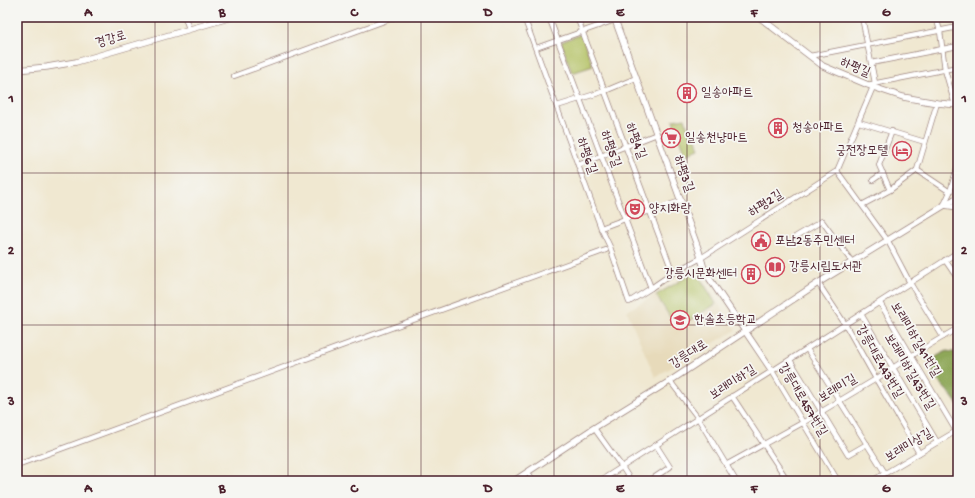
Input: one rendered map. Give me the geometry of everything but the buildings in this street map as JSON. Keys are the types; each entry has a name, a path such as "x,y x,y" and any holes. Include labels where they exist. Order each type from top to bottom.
{"street":[{"path":"185,17 189,29"},
{"name":"경강로","path":"17,70 76,62 232,17"},
{"path":"234,76 395,17"},
{"name":"하평6길","path":"524,17 629,302"},
{"name":"하평5길","path":"549,17 651,288"},
{"name":"하평4길","path":"577,17 673,273"},
{"path":"536,48 582,32 614,18 622,17"},
{"path":"761,19 780,17"},
{"path":"862,17 874,85 837,171 888,240 910,283 943,337"},
{"path":"936,17 940,31 945,70 956,105"},
{"name":"하평3길","path":"614,18 657,134 705,272 745,331"},
{"name":"하평길","path":"761,19 823,66 867,85 874,85 903,97 956,105"},
{"path":"810,56 958,27"},
{"path":"871,63 958,46"},
{"path":"874,85 958,67"},
{"path":"557,106 604,91 636,78"},
{"path":"862,205 890,190 917,170 937,103"},
{"path":"859,122 925,142"},
{"path":"890,190 880,165 892,131"},
{"path":"578,165 657,134"},
{"path":"958,166 950,192 944,205 958,207"},
{"path":"917,170 950,192"},
{"name":"하평2길","path":"629,302 837,171"},
{"path":"873,180 883,173"},
{"name":"강릉대로","path":"514,481 594,428 670,381 818,283 958,197"},
{"path":"601,228 681,201"},
{"path":"795,237 822,221 852,262"},
{"path":"17,465 606,250"},
{"name":"보래미하길","path":"600,481 958,252"},
{"path":"945,260 958,279"},
{"name":"강릉대로443번길","path":"818,283 845,324 919,453"},
{"name":"보래미하길41번길","path":"880,303 957,430"},
{"name":"보래미하길43번길","path":"861,314 937,442"},
{"name":"보래미길","path":"726,465 840,401 958,328"},
{"name":"강릉대로457번길","path":"745,331 804,422 838,481"},
{"path":"807,349 885,473"},
{"path":"790,360 848,455 867,444"},
{"path":"670,381 698,418 736,481"},
{"path":"732,396 788,481"},
{"path":"594,428 631,481"},
{"name":"보래미상길","path":"872,481 957,430"},
{"path":"649,481 670,467 656,445"},
{"path":"528,472 533,481"}],"shaded area":[{"name":"한솔초등학교","path":"696,270 736,330 655,377 627,311"}],"green space":[{"path":"581,34 593,66 572,73 561,42"},
{"path":"685,118 689,132 694,132 699,149 686,154 673,120"},
{"path":"692,274 699,276 716,304 677,328 656,295"},
{"path":"947,351 958,353 958,405 933,374 933,362 937,356"}],"place":[{"name":"일송아파트","path":"687,93"},
{"name":"청송아파트","path":"778,128"},
{"name":"일송천냥마트","path":"671,138"},
{"name":"궁전장모텔","path":"902,151"},
{"name":"양지화랑","path":"635,209"},
{"name":"포남2동주민센터","path":"761,241"},
{"name":"강릉시립도서관","path":"775,267"},
{"name":"강릉시문화센터","path":"751,274"},
{"name":"한솔초등학교","path":"680,320"}]}
